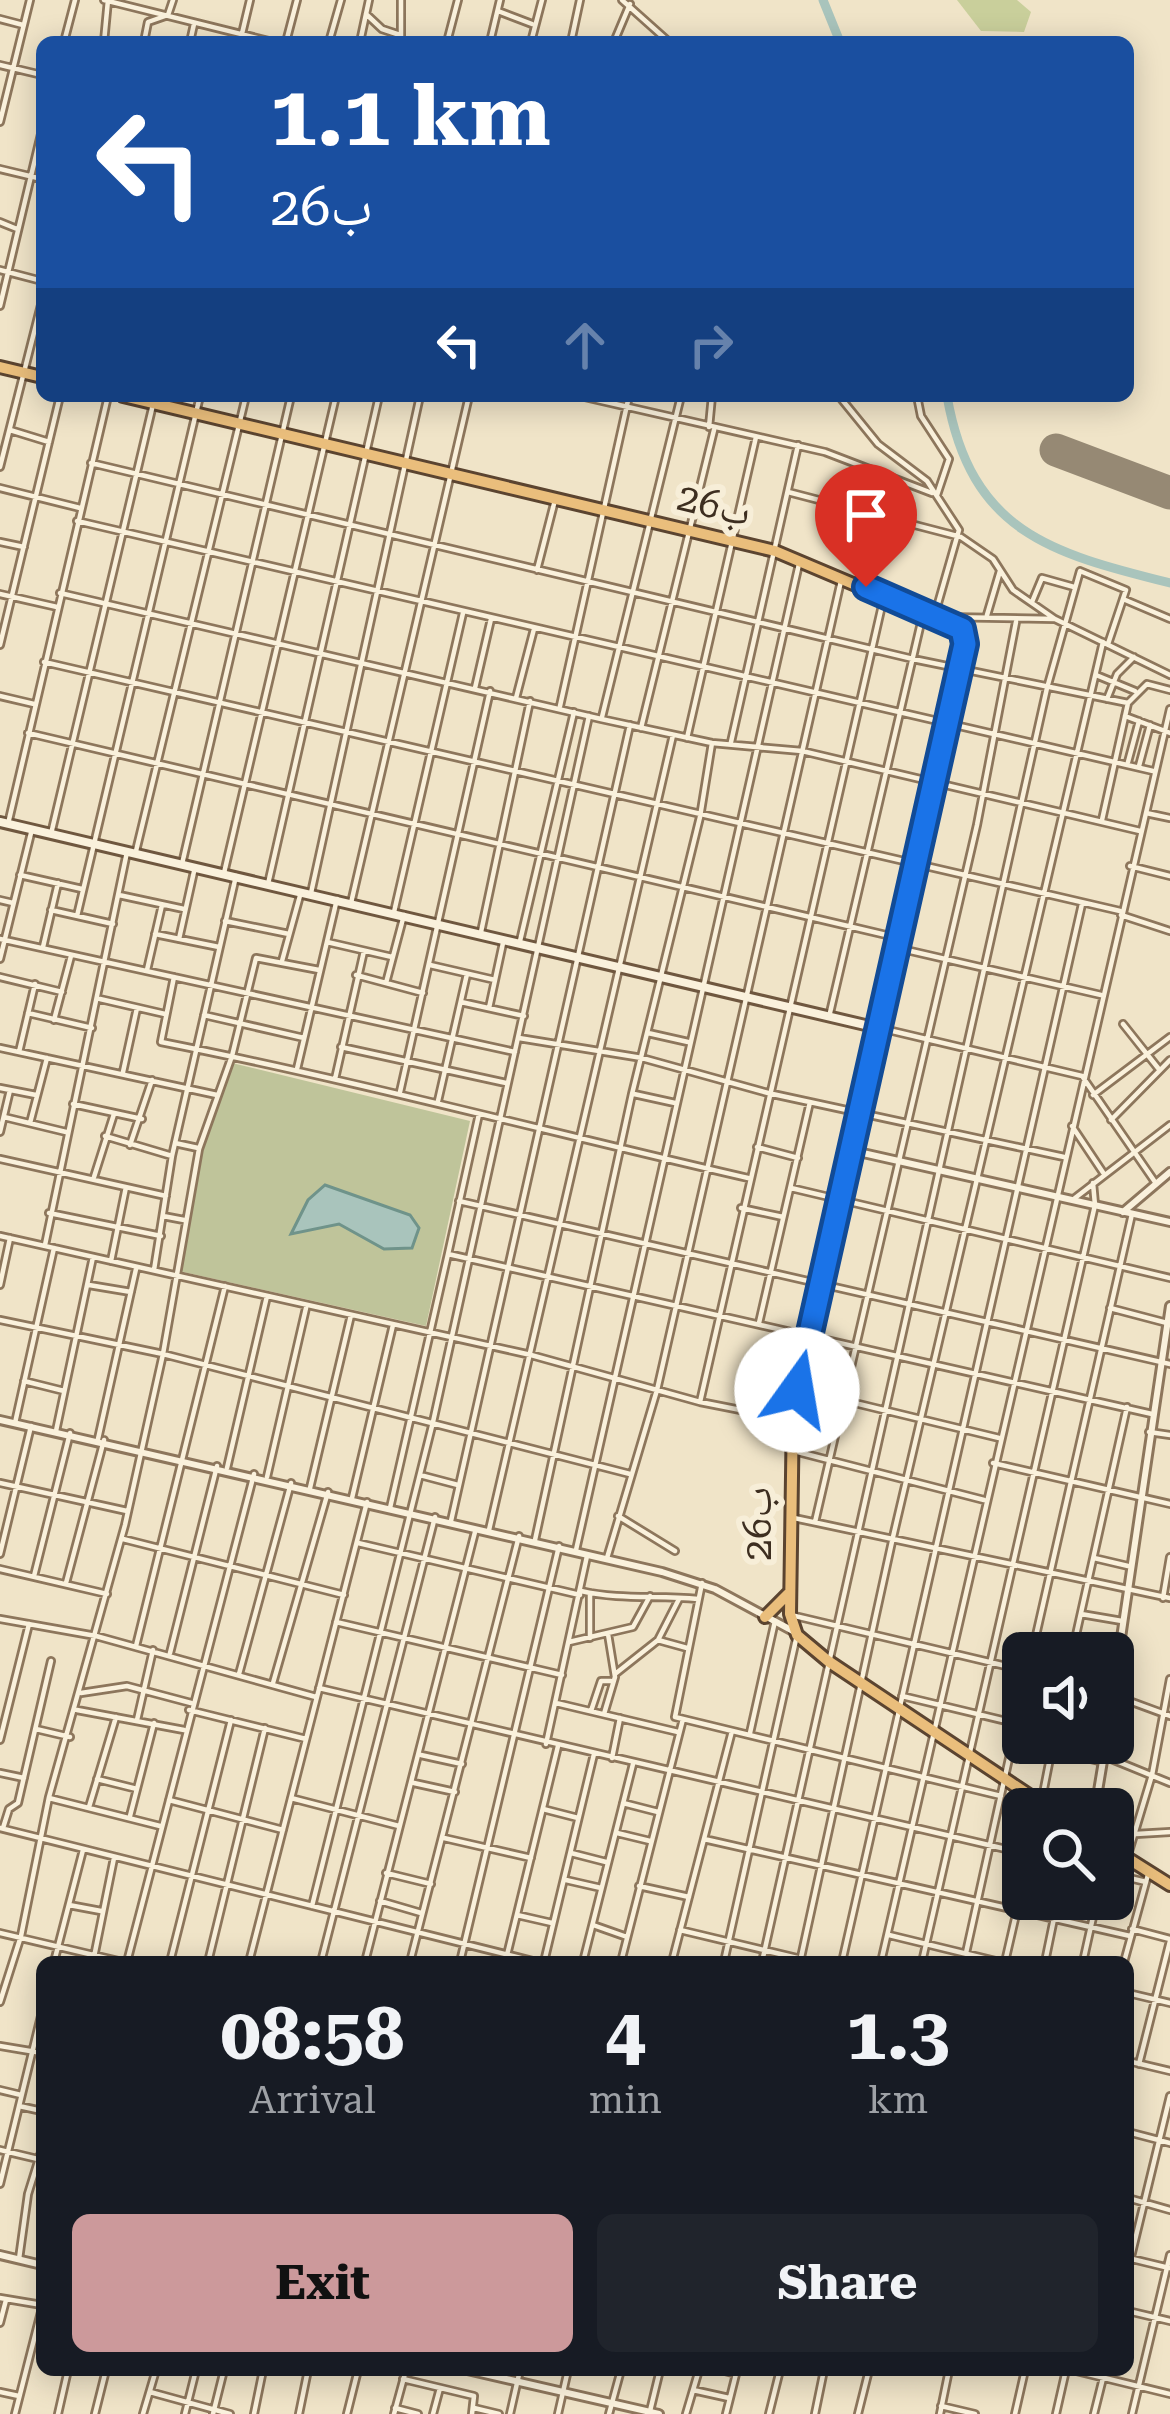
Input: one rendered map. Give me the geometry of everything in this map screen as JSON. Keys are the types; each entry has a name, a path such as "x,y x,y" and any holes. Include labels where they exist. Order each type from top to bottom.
{"highway":[{"path":"0,367 36,375"},
{"name":"26ب","path":"160,402 775,550 934,614"},
{"path":"934,614 963,632 962,669"},
{"name":"26ب","path":"796,1634 788,1593 791,1420 962,669"},
{"path":"770,1619 788,1593"},
{"path":"796,1634 828,1661 900,1702 934,1732 1018,1788"},
{"path":"1134,1864 1147,1876 1170,1885"}],"main road":[{"path":"4,823 878,1028"}],"street":[{"path":"0,122 30,0"},
{"path":"66,36 75,0"},
{"path":"104,36 107,0 234,36"},
{"path":"168,15 172,0"},
{"path":"241,36 250,0"},
{"path":"288,36 297,0"},
{"path":"331,36 341,0"},
{"path":"361,36 369,0"},
{"path":"400,36 401,0"},
{"path":"449,36 458,0"},
{"path":"492,36 500,0"},
{"path":"532,36 542,0"},
{"path":"573,36 580,0"},
{"path":"622,0 663,36"},
{"path":"617,36 630,4"},
{"path":"498,11 534,25"},
{"path":"366,14 395,36"},
{"path":"145,36 148,22 168,15"},
{"path":"0,19 23,25"},
{"path":"191,36 194,24"},
{"path":"0,65 36,74"},
{"path":"0,306 4,271 36,153"},
{"path":"0,169 36,178"},
{"path":"0,222 17,230"},
{"path":"4,271 36,279"},
{"path":"0,467 36,325"},
{"path":"1,640 59,402"},
{"path":"4,823 106,402"},
{"path":"51,834 153,402"},
{"path":"77,916 198,402"},
{"path":"44,1246 119,895 178,692 245,402"},
{"path":"182,864 290,402"},
{"path":"224,873 335,402"},
{"path":"268,884 292,795 334,580 379,402"},
{"path":"282,962 332,805 420,402"},
{"path":"351,903 468,402"},
{"path":"609,402 798,445 935,494"},
{"path":"559,709 628,402"},
{"path":"602,719 679,402"},
{"path":"641,728 691,530 712,428 712,402"},
{"path":"843,402 862,428 917,470 961,537"},
{"path":"918,402 921,416 949,459 935,494"},
{"path":"10,430 49,442"},
{"path":"687,738 756,436"},
{"path":"731,742 798,445"},
{"path":"91,464 913,659 1128,703"},
{"path":"0,488 80,508"},
{"path":"788,492 961,537 993,559 1032,602 1055,619 1170,675"},
{"path":"537,570 556,499"},
{"path":"77,521 1154,771"},
{"path":"829,1017 913,659 961,537"},
{"path":"0,542 24,547"},
{"path":"576,1550 801,558"},
{"path":"987,615 1000,571"},
{"path":"764,1956 983,965 1063,623 1082,571 1125,588 1123,599 1095,675 1041,894 802,1956"},
{"path":"607,1558 656,1390 843,575"},
{"path":"1032,602 1042,578 1074,587"},
{"path":"61,593 641,728 712,743 802,751 1140,831"},
{"path":"0,594 57,607"},
{"path":"700,1402 884,595"},
{"path":"1123,599 1170,620"},
{"path":"386,983 463,613"},
{"path":"934,614 987,615 1016,622 1055,619"},
{"path":"475,688 491,620"},
{"path":"815,1522 966,876 1009,680 1016,622"},
{"path":"516,698 534,629"},
{"path":"1107,699 1113,682 1134,657"},
{"path":"44,662 611,797 1004,884 1122,913 1170,931"},
{"path":"1095,675 1135,691"},
{"path":"1102,820 1128,703 1147,684 1170,690"},
{"path":"400,1093 490,692"},
{"path":"0,696 34,704"},
{"path":"481,932 530,701"},
{"path":"882,1956 1130,866 1170,709"},
{"path":"520,941 574,712"},
{"path":"312,1906 434,1422 589,716"},
{"path":"1125,716 1167,732"},
{"path":"1127,764 1138,721"},
{"path":"451,1521 630,725"},
{"path":"1139,767 1150,725"},
{"path":"28,733 850,927 945,958 1101,994"},
{"path":"489,1530 673,735"},
{"path":"536,1540 550,1455 632,1094 685,889 712,743"},
{"path":"1132,743 1145,746"},
{"path":"1117,750 1130,753"},
{"path":"1144,812 1170,818"},
{"path":"0,959 32,829"},
{"path":"179,939 195,866"},
{"path":"1130,866 1170,876"},
{"path":"20,875 82,889"},
{"path":"154,1270 172,1156 236,876"},
{"path":"43,947 58,883"},
{"path":"119,895 185,910"},
{"path":"297,1071 337,899"},
{"path":"0,900 14,903"},
{"path":"147,970 162,904"},
{"path":"843,1956 1082,904"},
{"path":"51,910 113,924"},
{"path":"225,921 289,934"},
{"path":"155,934 218,947"},
{"path":"489,1008 505,938"},
{"path":"2,939 515,1052"},
{"path":"327,942 392,957"},
{"path":"335,1079 364,951"},
{"path":"55,1020 71,954"},
{"path":"0,2002 21,1936 49,1797 70,1737 121,1539 163,1354 200,1149 232,1056 257,956 320,970"},
{"path":"430,965 495,980"},
{"path":"438,1101 467,974"},
{"path":"356,976 423,993"},
{"path":"0,977 62,992"},
{"path":"174,977 159,1041 438,1101 578,1140 748,1178"},
{"path":"20,1052 35,985"},
{"path":"98,999 165,1014"},
{"path":"461,1002 524,1016"},
{"path":"123,1074 137,1008"},
{"path":"28,1013 92,1028"},
{"path":"204,1015 306,1039"},
{"path":"1123,1024 1148,1056 1170,1074"},
{"path":"878,1028 1082,1076 1155,1183"},
{"path":"648,1033 688,1042"},
{"path":"1093,1095 1170,1037"},
{"path":"519,1038 642,1058 768,1093 1065,1157"},
{"path":"341,1047 508,1083"},
{"path":"0,1048 217,1094"},
{"path":"30,1123 47,1058"},
{"path":"1110,1120 1170,1060"},
{"path":"130,1145 152,1080"},
{"path":"0,1088 36,1095"},
{"path":"0,1132 10,1090"},
{"path":"632,1094 675,1102"},
{"path":"759,1323 810,1102"},
{"path":"73,1104 142,1119"},
{"path":"94,1177 114,1113"},
{"path":"390,1508 479,1114"},
{"path":"4,1117 66,1132"},
{"path":"1072,1200 1170,1125"},
{"path":"1072,1126 1104,1174"},
{"path":"106,1136 172,1156"},
{"path":"175,1143 200,1149"},
{"path":"755,1146 798,1157"},
{"path":"850,1150 1170,1222"},
{"path":"0,1159 166,1196"},
{"path":"1036,1632 1128,1213 1170,1172"},
{"path":"923,1956 1095,1205 1093,1184"},
{"path":"111,1261 126,1187"},
{"path":"791,1188 1170,1278"},
{"path":"459,1201 1164,1361"},
{"path":"741,1208 784,1217"},
{"path":"49,1213 161,1236"},
{"path":"163,1216 184,1220"},
{"path":"0,1236 531,1355 700,1402 791,1420"},
{"path":"0,1285 10,1238"},
{"path":"15,1423 54,1248"},
{"path":"448,1254 1152,1414"},
{"path":"56,1431 93,1257"},
{"path":"66,1583 88,1503 136,1267"},
{"path":"87,1284 131,1292"},
{"path":"136,1646 225,1286"},
{"path":"226,1468 267,1296"},
{"path":"267,1477 307,1305"},
{"path":"1164,1361 1170,1306"},
{"path":"1110,1308 1167,1323"},
{"path":"310,1488 352,1316"},
{"path":"0,1321 332,1395 630,1474"},
{"path":"352,1498 393,1325"},
{"path":"1121,1632 1152,1414 1170,1344"},
{"path":"24,1381 64,1391"},
{"path":"797,1390 999,1438"},
{"path":"1077,1632 1127,1407"},
{"path":"0,1420 267,1477 702,1583 796,1634 726,1956"},
{"path":"0,1554 2,1525 31,1426"},
{"path":"1149,1432 1170,1435"},
{"path":"34,1576 70,1433"},
{"path":"789,1450 985,1500"},
{"path":"993,1463 1170,1504"},
{"path":"170,1655 217,1466"},
{"path":"127,1956 200,1664 254,1474"},
{"path":"420,1475 458,1485"},
{"path":"0,1483 127,1511"},
{"path":"239,1675 291,1483"},
{"path":"273,1684 328,1492"},
{"path":"251,1956 368,1502"},
{"path":"618,1516 675,1551"},
{"path":"324,1956 435,1517"},
{"path":"788,1517 1167,1598 1170,1557"},
{"path":"366,1956 476,1527"},
{"path":"411,1956 519,1536"},
{"path":"121,1539 344,1595"},
{"path":"357,1543 466,1571 618,1600 698,1599"},
{"path":"461,1956 559,1546"},
{"path":"546,1744 588,1553"},
{"path":"1094,1558 1128,1566"},
{"path":"0,1568 107,1594"},
{"path":"702,1583 673,1713 682,1719 1001,1796"},
{"path":"590,1593 590,1638"},
{"path":"569,1642 638,1623 650,1596"},
{"path":"590,1711 602,1680 614,1678 658,1640 680,1598"},
{"path":"790,1614 1002,1665"},
{"path":"1082,1614 1122,1621"},
{"path":"0,1618 153,1650 316,1697"},
{"path":"749,1735 770,1619"},
{"path":"336,1622 562,1675"},
{"path":"0,1740 29,1624"},
{"path":"604,1714 614,1678 608,1634"},
{"path":"658,1640 689,1648"},
{"path":"137,1720 153,1650"},
{"path":"51,1661 16,1809 9,1809 1,1828 227,1889 511,1956"},
{"path":"1134,1839 1166,1715 1169,1685"},
{"path":"81,1693 127,1686 305,1738"},
{"path":"319,1688 1002,1849"},
{"path":"595,1696 608,1700"},
{"path":"555,1702 678,1732"},
{"path":"900,1702 939,1704 1002,1719"},
{"path":"1134,1702 1166,1715"},
{"path":"77,1709 184,1730"},
{"path":"89,1808 116,1717"},
{"path":"612,1758 620,1718"},
{"path":"622,1956 682,1719"},
{"path":"172,1956 231,1720"},
{"path":"130,1818 154,1723"},
{"path":"210,1956 265,1728"},
{"path":"36,1729 70,1737"},
{"path":"674,1956 732,1731"},
{"path":"507,1955 558,1746"},
{"path":"418,1754 462,1764"},
{"path":"540,1956 594,1754"},
{"path":"584,1956 633,1763"},
{"path":"965,1956 1008,1764"},
{"path":"1118,1764 1170,1783"},
{"path":"0,1773 24,1778"},
{"path":"97,1779 137,1789"},
{"path":"411,1782 455,1792"},
{"path":"49,1797 160,1826"},
{"path":"291,1798 399,1826"},
{"path":"169,1801 283,1830"},
{"path":"623,1803 658,1812"},
{"path":"543,1809 578,1818"},
{"path":"1136,1834 1170,1832"},
{"path":"617,1833 650,1841"},
{"path":"444,1838 531,1858"},
{"path":"704,1839 1002,1906"},
{"path":"56,1956 83,1850"},
{"path":"571,1853 608,1863"},
{"path":"94,1956 114,1858"},
{"path":"386,1873 431,1884"},
{"path":"1125,1956 1147,1876 1134,1875"},
{"path":"564,1880 601,1888"},
{"path":"639,1886 689,1897"},
{"path":"380,1901 422,1913"},
{"path":"69,1905 101,1911"},
{"path":"517,1915 552,1923"},
{"path":"1004,1956 1014,1920"},
{"path":"1046,1956 1054,1920"},
{"path":"1063,1920 1170,1940 1139,2064"},
{"path":"1084,1956 1092,1920"},
{"path":"592,1925 627,1936"},
{"path":"680,1930 787,1956"},
{"path":"0,1933 86,1956"},
{"path":"887,1934 978,1956"},
{"path":"1134,1995 1170,2003"},
{"path":"0,2184 4,2151 36,2035"},
{"path":"0,2046 36,2051"},
{"path":"1134,2063 1170,2072"},
{"path":"0,2090 22,2096"},
{"path":"1134,2240 1170,2096"},
{"path":"19,2106 36,2110"},
{"path":"1134,2134 1170,2143"},
{"path":"4,2151 36,2159"},
{"path":"20,2259 36,2180"},
{"path":"1134,2200 1170,2210"},
{"path":"0,2255 36,2263"},
{"path":"1132,2414 1170,2255"},
{"path":"1134,2259 1168,2268"},
{"path":"0,2323 3,2299 36,2306"},
{"path":"1134,2312 1170,2320"},
{"path":"15,2414 36,2340"},
{"path":"58,2414 67,2376"},
{"path":"95,2414 104,2376"},
{"path":"143,2414 154,2376"},
{"path":"185,2414 194,2376"},
{"path":"214,2412 223,2376"},
{"path":"254,2414 261,2376"},
{"path":"299,2414 307,2376"},
{"path":"347,2414 356,2376"},
{"path":"404,2376 394,2411 418,2414"},
{"path":"494,2376 654,2413 659,2376"},
{"path":"510,2414 519,2376"},
{"path":"558,2414 567,2376"},
{"path":"609,2414 619,2376"},
{"path":"686,2414 697,2376"},
{"path":"726,2414 735,2376"},
{"path":"769,2414 779,2376"},
{"path":"815,2414 823,2376"},
{"path":"858,2414 868,2376"},
{"path":"940,2414 948,2376"},
{"path":"1015,2414 1024,2376"},
{"path":"1056,2414 1067,2376"},
{"path":"1094,2414 1104,2376"},
{"path":"1111,2376 1170,2394"},
{"path":"403,2379 476,2397 473,2411 500,2414"},
{"path":"433,2414 440,2388"},
{"path":"693,2390 730,2398"},
{"path":"0,2392 20,2396"},
{"path":"150,2392 230,2414"},
{"path":"941,2406 975,2414"}],"green space":[{"path":"957,0 1017,0 1031,12 1024,32 981,31"},
{"path":"232,1063 470,1121 426,1326 179,1271 205,1138","holes":["331,1186 353,1199 410,1215 363,1238 338,1224 292,1234"]}],"water":[{"path":"325,1185 410,1215 419,1228 412,1248 384,1249 339,1224 291,1234 308,1200"}],"waterway":[{"path":"823,0 838,36"},
{"path":"949,402 975,478 996,507 1053,547 1170,583"}],"runway":[{"path":"1056,450 1170,493"}],"route":[{"path":"797,1390 965,644 962,629 949,620 866,587"}]}
